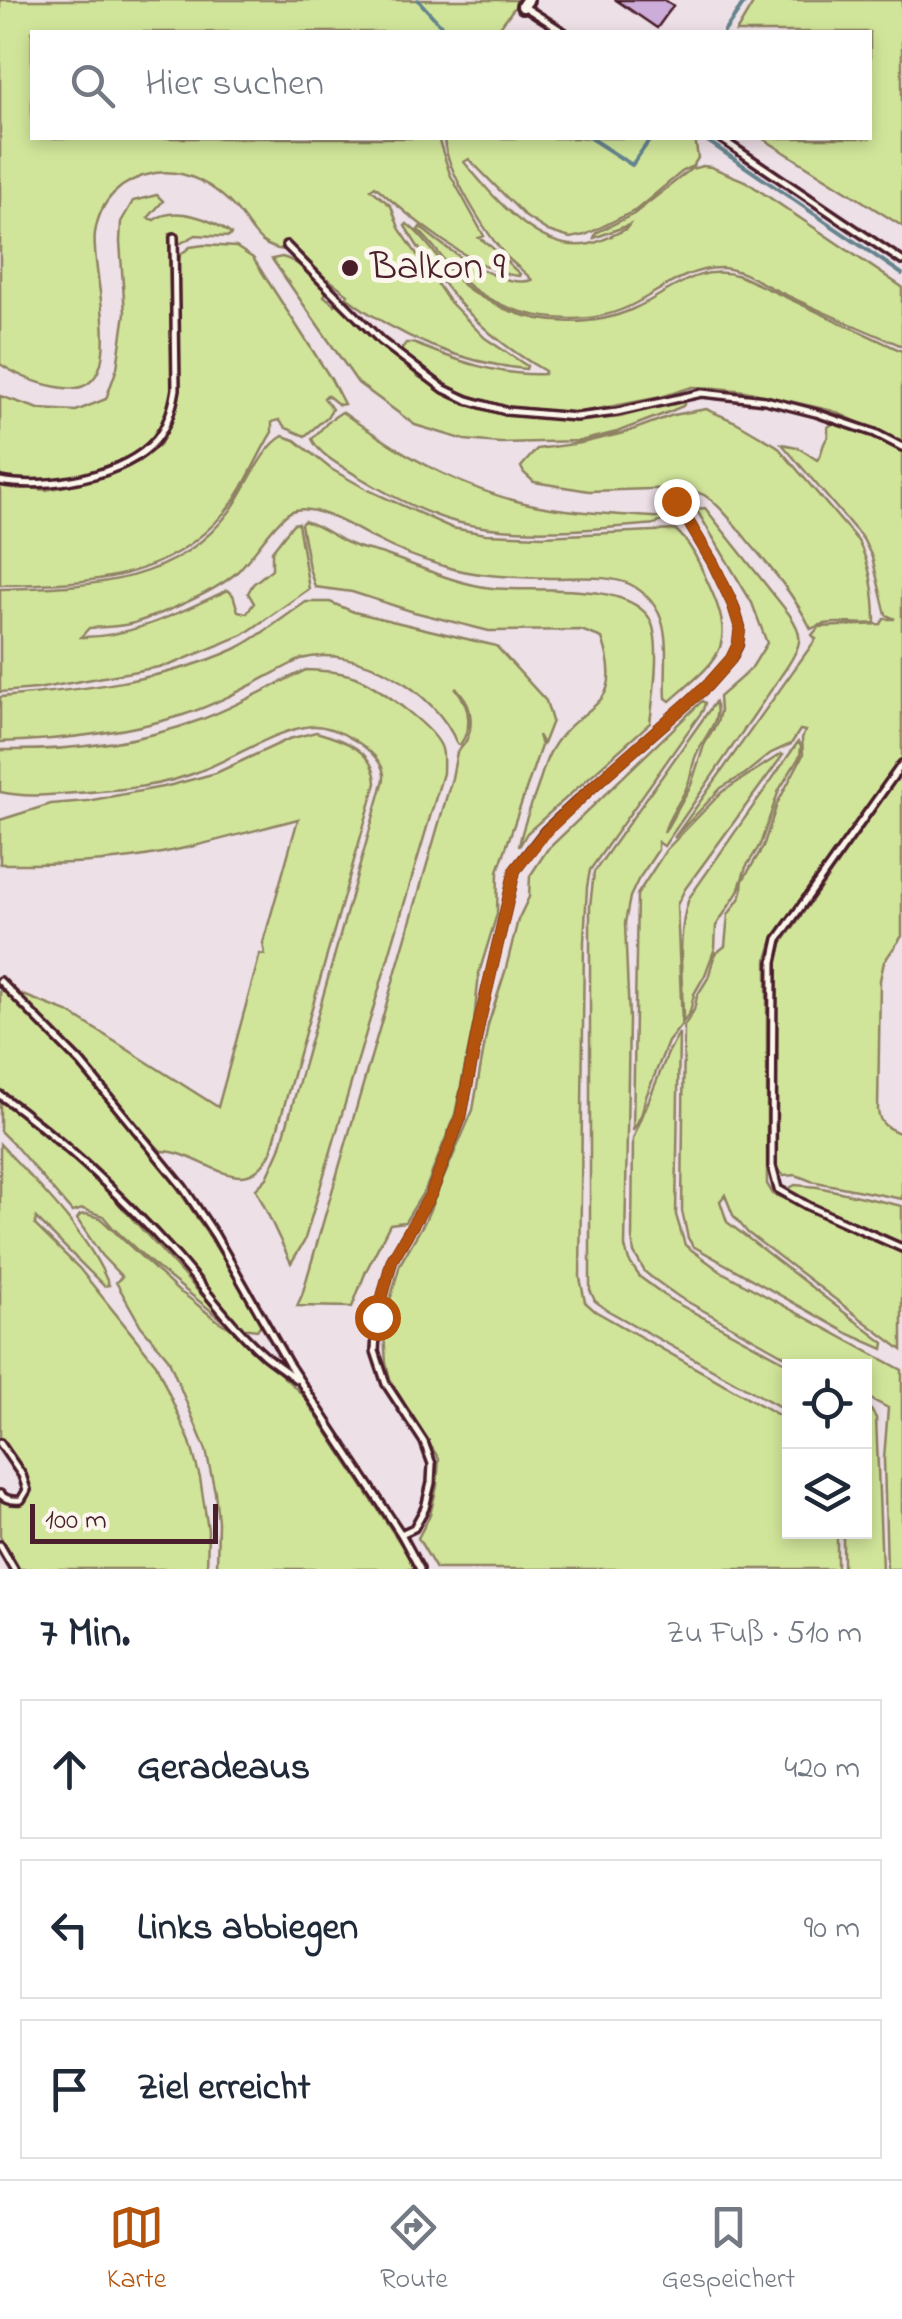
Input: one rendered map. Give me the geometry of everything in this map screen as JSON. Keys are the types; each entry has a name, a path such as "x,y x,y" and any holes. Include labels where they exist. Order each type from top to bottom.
{"lane":[{"path":"525,3 561,30"},
{"path":"723,140 902,261"},
{"path":"0,481 40,484 109,469 142,452 165,427 176,388 174,237"},
{"path":"286,245 381,341 444,389 467,400 506,411 576,417 617,412 702,392 766,400 816,413 875,433 902,447"},
{"path":"401,1534 414,1528 425,1508 432,1464 424,1442 386,1384 376,1350 377,1317 392,1260 431,1194 461,1116 515,870 546,831 707,686 731,659 738,644 740,628 733,605 676,501"},
{"path":"902,764 778,939 773,962 772,1166 778,1189 902,1248"},
{"path":"1,982 81,1063 182,1187 215,1234 288,1364 420,1569"},
{"path":"0,1095 64,1146 121,1199 240,1330 303,1384"},
{"path":"0,1443 22,1475 27,1490 16,1501 0,1494"},
{"path":"0,1546 14,1569"}],"green space":[{"path":"0,0 520,0 498,30 30,30 30,140 439,140 450,174 484,236 479,238 519,276 463,254 375,186 371,189 391,206 399,228 448,300 485,338 526,369 454,354 387,324 326,281 287,241 282,245 285,250 261,241 235,208 209,186 189,176 167,172 132,180 114,192 98,221 95,250 104,327 98,373 85,385 64,388 30,380 0,364"},
{"path":"755,0 902,0 902,226 765,140 872,140 872,30 737,30"},
{"path":"444,140 695,140 698,158 693,166 636,210 585,235 570,238 548,231 526,217 469,159 464,162 519,220 553,241 571,245 595,243 626,229 629,225 594,238 596,233 634,214 691,169 711,167 745,181 902,287 902,346 727,269 687,275 636,303 593,317 546,317 502,305 463,281 418,230 420,227 489,273 504,279 532,280 508,258 478,217"},
{"path":"157,195 163,201 148,218 183,214 214,223 231,234 196,235 181,243 177,243 177,236 169,237 172,390 160,428 130,457 88,473 42,479 0,477 0,396 39,409 76,411 106,399 117,368 125,313 121,222 133,201"},
{"path":"407,224 469,289 505,309 552,321 586,321 618,315 697,276 740,276 902,351 902,442 833,411 745,391 692,387 577,413 503,406 456,391 400,351 406,343 493,370 527,374 545,371 500,341 464,309 434,271"},
{"path":"190,247 236,247 253,258 344,404 339,405 327,395 324,398 332,409 305,436 286,428 279,420 272,422 272,432 232,503 202,535 177,553 150,566 93,580 0,585 0,484 46,490 71,485 138,462 160,445 179,398 180,255"},
{"path":"282,257 306,271 327,291 324,296 335,305 338,302 369,335 419,377 467,405 505,415 579,421 620,417 687,399 683,406 669,412 580,441 465,440 415,425 358,383 272,259"},
{"path":"706,409 777,446 858,541 871,581 875,623 834,623 811,629 765,561 720,508 700,493 681,488 589,491 534,482 521,467 537,449 624,433 673,415"},
{"path":"342,412 441,473 495,495 565,510 667,518 656,524 529,531 479,527 443,518 382,490 320,451 312,439"},
{"path":"834,423 902,452 902,758 774,936 767,959 767,1184 773,1194 902,1251 902,1350 748,1233 733,1215 725,1195 720,1201 727,1222 884,1343 883,1349 849,1334 693,1246 682,1211 684,1026 708,978 715,954 725,946 728,915 741,896 743,880 763,847 777,804 803,755 805,731 800,730 791,744 771,753 721,788 674,838 816,639 812,635 819,627 881,624 884,619 895,619 886,615 872,557 863,539 782,444 797,447 817,460 828,437 828,427"},
{"path":"283,436 295,440 331,469 368,490 452,528 543,536 676,530 695,555 717,605 722,623 719,651 701,674 670,701 666,698 662,623 648,598 635,587 606,578 510,577 454,569 400,551 324,514 301,509 286,515 236,573 215,588 134,623 89,628 81,637 137,628 228,590 238,611 247,613 254,603 248,593 253,584 272,569 272,551 298,523 309,589 243,635 170,665 0,692 0,589 96,583 155,568 182,555 230,511 261,460"},
{"path":"705,508 789,614 799,641 787,667 664,846 658,842 658,850 630,897 625,923 629,1019 625,1247 640,1277 671,1300 782,1360 782,1408 607,1310 595,1301 590,1290 590,906 594,872 715,702 714,722 664,833 691,785 704,745 717,723 719,697 751,669 767,643 752,603 696,509"},
{"path":"304,521 352,545 466,583 492,588 575,590 618,597 635,605 648,616 655,638 650,723 527,833 519,847 550,753 563,733 605,693 609,680 602,638 581,630 489,631 352,592 315,587 301,524"},
{"path":"306,602 330,602 354,612 496,646 546,701 552,721 543,744 538,735 541,746 498,871 497,914 479,973 474,1022 455,1114 426,1188 405,1222 390,1224 352,1307 297,1306 457,752 468,737 471,719 466,702 455,687 468,715 460,745 432,706 413,689 369,665 323,656 301,659 213,703 161,721 92,734 0,742 0,697 89,687 209,660 244,644"},
{"path":"306,670 353,676 393,700 438,741 443,752 443,773 304,1242 291,1263 256,1189 267,1178 280,1149 384,781 381,766 356,741 332,729 312,726 272,737 205,769 158,784 29,795 0,792 0,750 76,747 151,735 213,715"},
{"path":"702,701 705,703 590,870 584,942 580,1278 585,1302 595,1311 782,1417 782,1539 837,1539 837,1569 436,1569 418,1538 430,1515 439,1459 391,1382 384,1334 388,1308 400,1264 425,1221 473,1110 488,1025 518,920 529,897 530,876 547,850"},
{"path":"316,732 364,754 376,783 271,1152 260,1168 248,1175 235,1176 192,1158 161,1151 18,993 70,1013 218,1107 260,954 265,955 263,943 298,819 132,858 16,864 0,864 0,820 51,804 168,786 216,773 289,739"},
{"path":"798,742 800,756 779,790 738,892 716,926 715,948 683,1022 681,943 689,898"},
{"path":"781,754 677,905 682,1024 668,1042 633,1131 637,895 666,850 722,792"},
{"path":"902,772 902,936 884,962 880,980 878,1110 883,1123 902,1134 902,1199 796,1175 784,1176 775,1166 775,974 782,943"},
{"path":"0,986 99,1090 154,1156 262,1323 257,1330 241,1328 98,1172 0,1092"},
{"path":"679,1033 676,1215 685,1245 720,1271 902,1370 902,1569 887,1569 884,1459 888,1408 872,1400 872,1359 790,1359 679,1297 645,1272 634,1253 633,1139"},
{"path":"0,1099 96,1179 229,1325 150,1262 103,1216 83,1209 72,1212 0,1131"},
{"path":"0,1144 75,1228 109,1285 104,1286 36,1218 35,1225 79,1268 156,1364 190,1442 200,1478 208,1530 207,1569 19,1569 0,1536 0,1499 10,1503 27,1500 29,1483 0,1437"},
{"path":"795,1185 902,1206 902,1243 795,1196 788,1189"},
{"path":"86,1214 100,1218 178,1291 231,1328 302,1394 415,1569 217,1569 218,1522 206,1450 168,1358 141,1326 116,1282 122,1277 101,1255 77,1219"},
{"path":"872,1412 876,1418 882,1569 843,1569 843,1539 872,1539"}],"building":[{"path":"616,0 664,0 673,6 657,28"}],"waterway":[{"path":"418,0 445,30"},
{"path":"725,30 746,0"},
{"path":"593,140 632,165 650,140"},
{"path":"706,140 902,274"}],"place":[{"name":"Balkon 9","path":"350,268"}],"route":[{"path":"377,1317 392,1260 431,1194 461,1116 515,870 546,831 707,686 731,659 738,644 740,628 733,605 676,501"}]}
